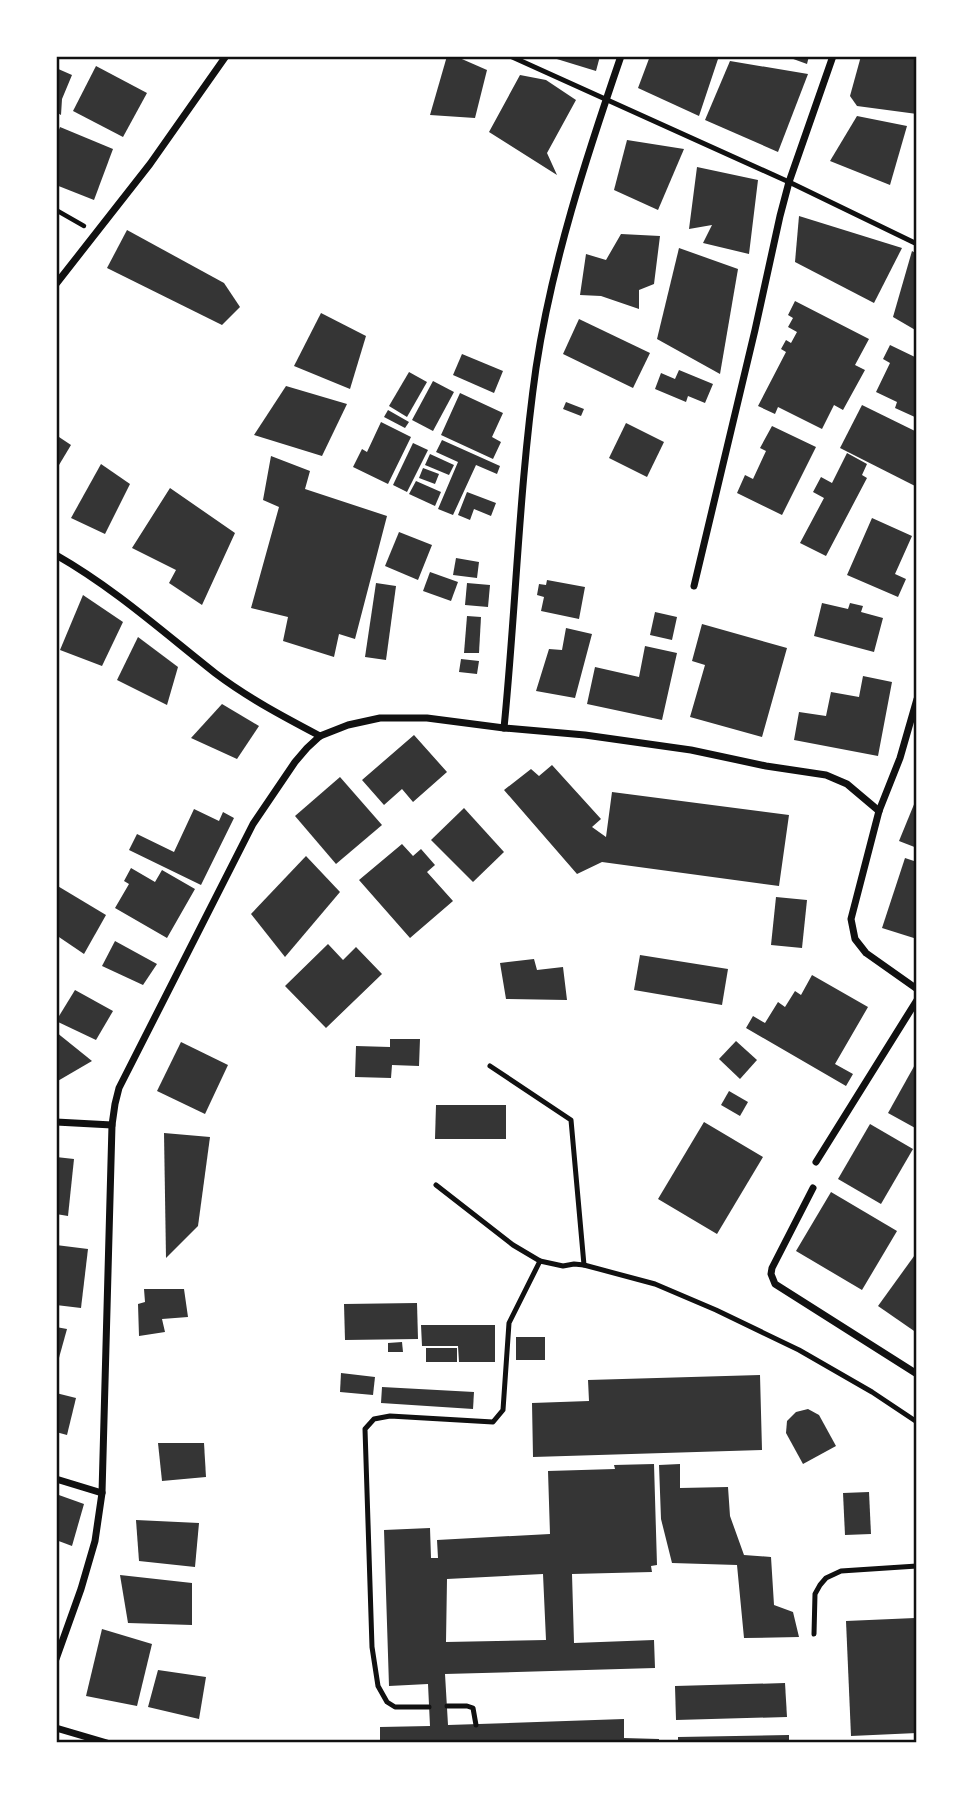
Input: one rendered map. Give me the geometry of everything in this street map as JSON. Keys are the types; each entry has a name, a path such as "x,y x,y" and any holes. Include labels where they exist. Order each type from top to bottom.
{"street":[{"path":"56,284 150,164 226,56"},
{"path":"504,728 523,488 536,369 560,248 621,56"},
{"path":"694,586 780,216 833,56"},
{"path":"56,555 121,597 217,674 320,736"},
{"path":"917,699 900,758 879,811 852,909 852,930 855,939 866,953 917,989"},
{"path":"56,1657 95,1541 102,1493 112,1125 115,1104 122,1081 253,824 295,762 320,736 365,720 390,718 427,718 504,728 585,734 826,775 847,784 879,811"},
{"path":"816,1162 917,1000"},
{"path":"56,1122 112,1125"},
{"path":"813,1188 772,1268 775,1284 917,1374"},
{"path":"56,1479 102,1493"},
{"path":"56,1728 107,1743"}],"lane":[{"path":"510,56 917,244"},
{"path":"490,1066 571,1121 584,1265"},
{"path":"436,1185 513,1245 540,1261 563,1266 584,1265 655,1284 716,1310 799,1350 872,1392 917,1422"},
{"path":"429,1707 395,1707 387,1702 378,1686 372,1647 365,1429 374,1419 390,1416 493,1422 502,1410 509,1323 540,1261"},
{"path":"814,1634 815,1594 826,1578 841,1571 917,1566"},
{"path":"447,1706 473,1708 476,1725"}],"path":[{"path":"56,210 97,233"}],"building":[{"path":"447,56 455,56 487,70 475,118 430,115"},
{"path":"547,56 600,56 596,71"},
{"path":"650,56 719,56 699,116 638,88"},
{"path":"785,56 809,56 807,64"},
{"path":"861,56 917,56 917,114 857,106 850,96"},
{"path":"730,61 808,74 778,152 705,120"},
{"path":"96,66 147,93 123,137 73,111"},
{"path":"56,68 72,75 62,99 61,115 56,112"},
{"path":"520,75 546,80 576,100 547,153 557,175 489,132"},
{"path":"857,116 907,126 890,185 830,161"},
{"path":"60,127 113,149 94,200 56,185 56,138"},
{"path":"627,140 684,149 658,210 614,190"},
{"path":"697,167 758,180 749,254 703,243 712,225 689,229"},
{"path":"799,216 902,248 874,303 795,262"},
{"path":"127,230 224,283 240,307 222,325 107,268"},
{"path":"621,234 660,236 654,284 639,290 639,309 601,296 580,295 586,254 606,260"},
{"path":"679,248 738,269 720,374 657,339"},
{"path":"912,251 917,254 917,331 893,317"},
{"path":"795,301 869,339 855,365 865,370 843,410 834,405 822,429 778,407 775,414 758,406 786,352 781,349 786,340 791,343 797,332 788,327 793,318 788,315"},
{"path":"321,313 366,336 350,389 294,366"},
{"path":"579,319 650,353 633,388 563,354"},
{"path":"890,345 917,358 917,418 895,408 897,402 876,392 890,363 883,359"},
{"path":"462,354 503,371 494,393 453,375"},
{"path":"679,370 713,384 705,403 688,396 686,402 655,389 661,373 675,379"},
{"path":"409,372 427,382 407,417 389,406"},
{"path":"433,381 454,392 433,431 412,420"},
{"path":"286,386 347,404 322,456 254,435"},
{"path":"460,393 503,413 492,437 501,442 493,459 441,435"},
{"path":"566,402 584,409 581,416 563,409"},
{"path":"862,405 917,432 917,487 840,448"},
{"path":"388,410 409,422 405,428 384,417"},
{"path":"381,422 411,437 388,484 353,467 362,449 367,452"},
{"path":"626,423 664,442 647,477 609,458"},
{"path":"772,426 816,447 782,515 737,493 745,475 753,479 766,451 760,448"},
{"path":"56,435 71,445 56,470"},
{"path":"442,440 500,466 497,474 476,465 453,515 438,509 458,462 436,452"},
{"path":"413,443 428,450 407,492 393,485"},
{"path":"847,453 867,464 862,475 867,478 826,556 800,543 824,498 813,492 821,477 832,483"},
{"path":"430,454 454,465 449,475 425,465"},
{"path":"271,456 310,471 305,489 387,516 355,639 339,634 334,657 283,641 288,617 251,608 279,507 263,500"},
{"path":"101,464 130,484 105,534 71,518"},
{"path":"423,468 439,474 435,484 419,478"},
{"path":"416,481 441,492 435,506 409,494"},
{"path":"170,488 235,533 202,605 169,583 176,570 132,548"},
{"path":"467,492 496,503 491,516 474,509 470,520 458,515"},
{"path":"872,518 912,536 895,574 906,579 898,597 847,575"},
{"path":"399,532 432,545 418,580 385,566"},
{"path":"456,558 479,562 477,578 453,575"},
{"path":"430,572 458,582 451,601 423,591"},
{"path":"547,580 585,587 579,619 541,611 544,597 537,595 539,584 546,585"},
{"path":"376,583 396,586 386,660 365,657"},
{"path":"467,583 490,585 488,607 465,605"},
{"path":"83,595 123,622 102,666 60,650"},
{"path":"822,603 848,609 850,603 863,606 861,612 883,618 874,652 814,636"},
{"path":"655,612 677,617 672,640 650,635"},
{"path":"467,616 481,617 479,653 464,653"},
{"path":"702,624 787,648 762,737 690,717 705,665 692,661"},
{"path":"566,628 592,634 575,698 536,691 549,649 562,650"},
{"path":"138,637 178,667 167,705 117,680"},
{"path":"645,646 677,653 662,720 587,704 595,667 639,677"},
{"path":"461,659 479,661 477,674 459,672"},
{"path":"863,676 892,682 878,756 794,740 799,712 826,716 831,692 859,697"},
{"path":"222,704 259,726 237,759 191,738"},
{"path":"414,735 447,772 413,802 402,789 384,805 362,780"},
{"path":"552,765 601,819 592,827 606,837 612,792 789,815 779,886 602,862 577,874 504,790 531,769 539,776"},
{"path":"340,777 382,825 336,864 295,816"},
{"path":"917,797 917,848 899,841"},
{"path":"464,808 504,852 473,882 431,840"},
{"path":"194,809 219,821 223,812 234,818 201,885 129,850 137,834 174,852"},
{"path":"402,844 413,856 421,849 435,865 427,872 453,901 410,938 359,880"},
{"path":"306,856 340,892 285,957 251,914"},
{"path":"905,858 917,862 917,939 882,928"},
{"path":"131,868 155,882 162,870 195,889 167,938 115,908 129,884 124,881"},
{"path":"56,885 106,915 84,954 56,935"},
{"path":"776,897 807,900 802,948 771,945"},
{"path":"115,941 157,964 143,985 102,966"},
{"path":"328,944 343,960 356,947 382,974 326,1028 285,986"},
{"path":"640,955 728,969 722,1005 634,990"},
{"path":"534,959 537,970 563,967 567,1000 506,999 500,963"},
{"path":"812,975 868,1007 835,1064 853,1074 846,1086 746,1028 753,1016 765,1023 778,1002 785,1007 795,991 801,995"},
{"path":"75,990 113,1011 96,1040 56,1021"},
{"path":"56,1032 92,1061 56,1082"},
{"path":"390,1039 420,1039 419,1066 392,1065 391,1078 355,1077 356,1046 390,1047"},
{"path":"736,1041 757,1060 740,1079 719,1059"},
{"path":"181,1042 228,1065 205,1114 157,1091"},
{"path":"917,1061 917,1129 888,1113"},
{"path":"729,1091 748,1102 740,1116 721,1105"},
{"path":"436,1105 506,1105 506,1139 435,1139"},
{"path":"704,1122 763,1157 717,1234 658,1199"},
{"path":"870,1124 913,1149 881,1204 838,1179"},
{"path":"164,1133 210,1137 198,1226 166,1258"},
{"path":"56,1157 74,1159 68,1216 56,1214"},
{"path":"831,1192 897,1231 862,1290 796,1251"},
{"path":"56,1245 88,1249 81,1308 56,1305"},
{"path":"917,1252 917,1333 878,1306"},
{"path":"144,1289 184,1289 188,1317 162,1319 165,1332 139,1336 138,1304 145,1302"},
{"path":"417,1303 418,1339 345,1340 344,1304"},
{"path":"421,1325 495,1325 495,1362 459,1362 458,1346 422,1346"},
{"path":"56,1327 67,1329 57,1365 56,1365"},
{"path":"516,1337 545,1337 545,1360 516,1360"},
{"path":"402,1342 403,1352 388,1352 388,1343"},
{"path":"426,1348 457,1348 457,1362 426,1362"},
{"path":"341,1373 375,1377 373,1395 340,1392"},
{"path":"760,1375 762,1450 533,1457 532,1403 589,1401 588,1380"},
{"path":"382,1387 474,1392 473,1409 381,1403"},
{"path":"56,1393 76,1398 67,1435 56,1432"},
{"path":"808,1409 819,1415 836,1446 803,1464 786,1433 787,1421 796,1412"},
{"path":"158,1443 204,1443 206,1477 162,1481"},
{"path":"654,1464 657,1565 651,1566 652,1572 572,1574 574,1643 654,1640 655,1668 445,1674 448,1725 624,1719 624,1738 659,1739 659,1743 380,1743 380,1727 430,1726 428,1684 389,1686 384,1530 430,1528 431,1558 438,1558 437,1540 550,1534 548,1471 615,1469 614,1465","holes":["543,1574 546,1640 446,1642 447,1579"]},
{"path":"680,1464 680,1488 728,1487 730,1516 744,1555 771,1557 774,1605 793,1612 799,1637 744,1638 737,1565 672,1563 661,1519 659,1465"},
{"path":"869,1492 871,1534 845,1535 843,1493"},
{"path":"56,1494 84,1504 72,1546 56,1540"},
{"path":"136,1520 199,1523 195,1567 139,1561"},
{"path":"120,1575 192,1583 192,1625 128,1623"},
{"path":"917,1618 917,1733 851,1736 846,1621"},
{"path":"102,1629 152,1644 137,1706 86,1696"},
{"path":"158,1670 206,1677 199,1719 148,1707"},
{"path":"785,1683 787,1717 676,1720 675,1686"},
{"path":"789,1735 789,1743 678,1743 678,1737"}]}
